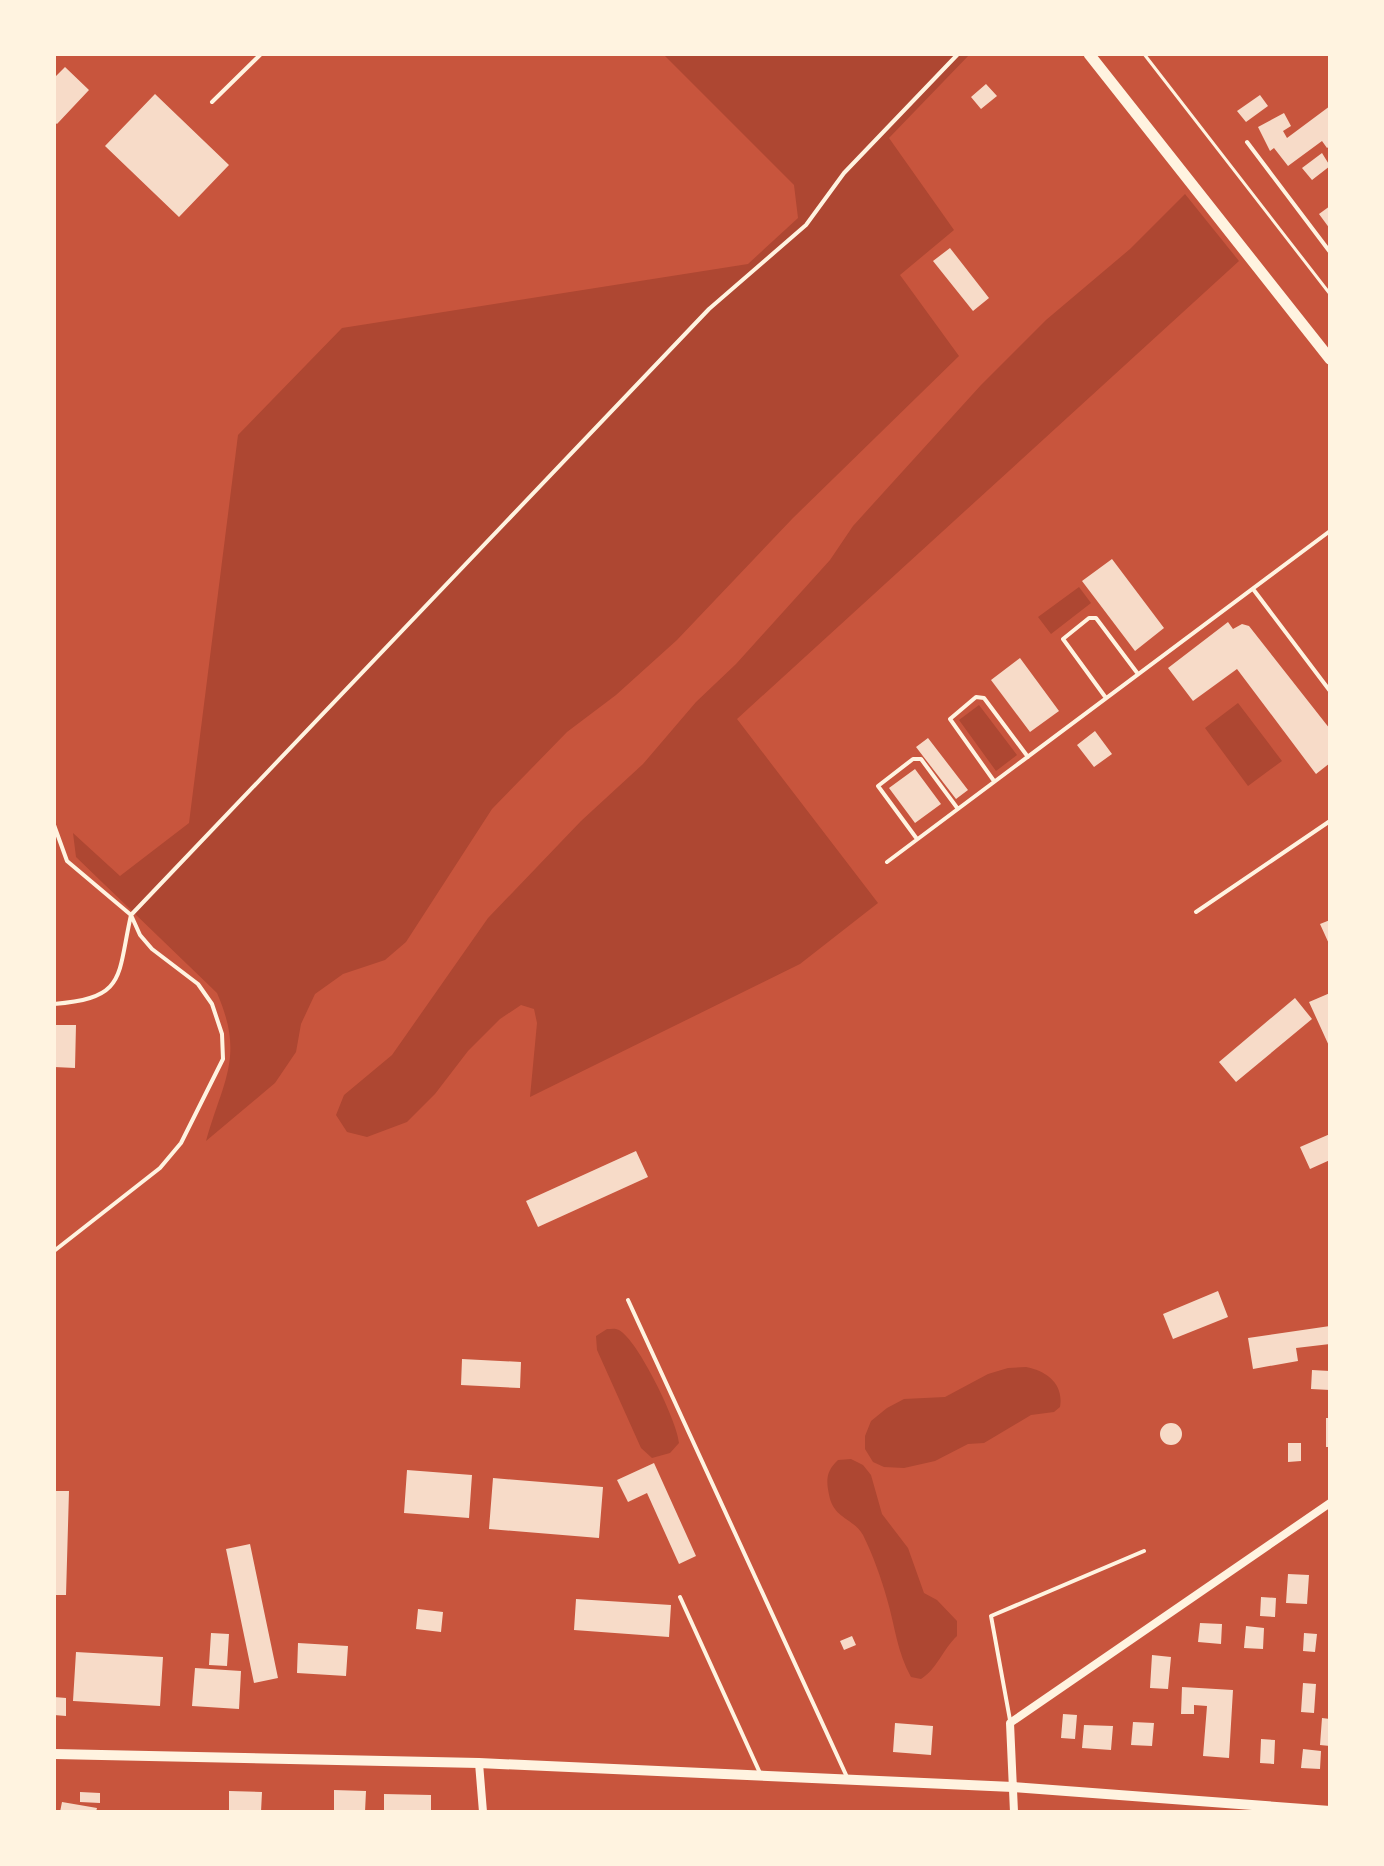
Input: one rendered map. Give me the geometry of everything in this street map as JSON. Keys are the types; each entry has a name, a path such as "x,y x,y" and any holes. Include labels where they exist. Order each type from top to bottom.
{"main road":[{"path":"1089,54 1330,359"}],"street":[{"path":"1014,1812 1010,1723 1330,1503"},
{"path":"54,1754 479,1763 848,1779 1013,1787 1330,1811"},
{"path":"479,1763 483,1812"}],"lane":[{"path":"212,102 261,54"},
{"path":"54,1004 83,1002 100,996 113,985 121,971 131,915 709,309 806,225 844,173 958,54"},
{"path":"1247,142 1330,252"},
{"path":"887,862 1330,531"},
{"path":"1253,589 1330,691"},
{"path":"1106,699 1064,643 1065,636 1093,617 1138,674"},
{"path":"995,781 952,724 952,715 981,696 1028,757"},
{"path":"917,840 878,786 902,767 913,759 921,759 958,809"},
{"path":"1196,912 1330,821"},
{"path":"54,825 67,861 131,915 140,935 152,949 198,984 212,1004 222,1034 223,1059 181,1143 160,1168 54,1251"},
{"path":"628,1300 848,1779"},
{"path":"1010,1723 991,1616 1144,1551"},
{"path":"680,1597 761,1776"}],"path":[{"path":"1144,54 1330,294"}],"shaded area":[{"path":"663,54 970,54 889,138 954,230 900,275 959,356 793,518 677,640 616,695 567,732 492,809 406,942 385,960 343,974 315,994 301,1024 296,1052 275,1083 206,1141 224,1084 230,1052 225,1015 217,993 76,857 73,833 120,876 189,823 238,435 342,328 748,264 798,218 794,185"},
{"path":"1185,194 1239,261 737,719 878,903 800,964 530,1097 537,1023 534,1009 521,1005 500,1019 468,1051 435,1094 407,1122 367,1137 347,1132 336,1115 344,1095 392,1055 488,918 581,821 643,764 696,702 736,664 830,560 853,526 981,385 1046,320 1130,249"},
{"path":"1079,587 1091,603 1051,634 1038,617"},
{"path":"1238,703 1282,761 1248,786 1205,728"},
{"path":"979,705 1017,755 996,771 959,720"},
{"path":"607,1329 618,1329 627,1337 656,1383 672,1418 679,1443 670,1453 652,1458 641,1448 597,1350 596,1336"},
{"path":"1026,1367 1047,1375 1057,1385 1061,1399 1060,1407 1054,1412 1031,1415 984,1443 968,1444 935,1461 904,1468 884,1467 873,1462 865,1449 865,1436 871,1421 904,1399 945,1397 988,1374"},
{"path":"851,1459 863,1465 871,1475 882,1514 908,1548 924,1593 937,1600 957,1621 957,1636 921,1679 911,1677 906,1668 882,1583 863,1535 836,1511 830,1499 827,1482 831,1469 838,1460"}],"building":[{"path":"65,67 89,90 57,124 54,122 54,78"},
{"path":"986,84 997,96 981,109 971,97"},
{"path":"155,94 229,165 179,217 105,146"},
{"path":"1260,95 1268,106 1246,122 1237,111"},
{"path":"1330,106 1330,146 1327,148 1322,141 1288,166 1274,148 1270,151 1258,127 1284,113 1291,126 1283,131 1287,138"},
{"path":"1322,153 1330,166 1312,180 1302,168"},
{"path":"1330,206 1330,229 1319,214"},
{"path":"950,248 989,298 973,311 933,261"},
{"path":"1112,559 1164,628 1135,651 1082,581"},
{"path":"1228,622 1233,629 1242,624 1249,626 1330,729 1330,763 1316,774 1237,669 1193,701 1168,668"},
{"path":"1020,658 1059,711 1030,732 991,680"},
{"path":"1095,731 1112,754 1094,767 1077,745"},
{"path":"928,738 968,790 956,799 916,747"},
{"path":"915,769 941,804 915,823 889,788"},
{"path":"1330,920 1330,946 1320,924"},
{"path":"1330,993 1330,1048 1309,1002"},
{"path":"1295,998 1312,1019 1236,1082 1219,1062"},
{"path":"54,1025 76,1025 75,1068 54,1067"},
{"path":"1330,1134 1330,1160 1310,1169 1300,1147"},
{"path":"636,1151 648,1177 538,1227 526,1201"},
{"path":"1218,1291 1228,1317 1173,1339 1163,1314"},
{"path":"1330,1326 1330,1344 1296,1348 1298,1361 1253,1369 1248,1338"},
{"path":"462,1359 521,1362 520,1388 461,1385"},
{"path":"1312,1370 1330,1371 1330,1390 1311,1389"},
{"path":"1326,1418 1330,1418 1330,1447 1326,1447"},
{"path":"1171,1423 1179,1426 1182,1434 1179,1442 1171,1445 1163,1442 1160,1434 1163,1426"},
{"path":"1288,1443 1301,1443 1301,1461 1288,1462"},
{"path":"654,1463 696,1556 679,1564 647,1493 628,1502 617,1480"},
{"path":"407,1470 472,1475 469,1518 404,1513"},
{"path":"493,1478 603,1487 599,1538 489,1529"},
{"path":"54,1491 69,1491 66,1595 54,1595"},
{"path":"250,1544 278,1678 254,1683 226,1549"},
{"path":"1288,1574 1309,1575 1307,1604 1286,1603"},
{"path":"1261,1597 1276,1598 1275,1617 1260,1616"},
{"path":"576,1599 671,1605 669,1637 574,1630"},
{"path":"418,1609 443,1612 441,1632 416,1629"},
{"path":"1200,1623 1222,1624 1221,1644 1198,1642"},
{"path":"1246,1626 1264,1628 1263,1649 1244,1648"},
{"path":"211,1633 229,1634 227,1666 209,1665"},
{"path":"1304,1633 1317,1634 1315,1652 1303,1651"},
{"path":"852,1636 856,1645 844,1650 840,1641"},
{"path":"298,1643 348,1646 346,1676 297,1673"},
{"path":"76,1652 163,1657 160,1706 73,1701"},
{"path":"1152,1655 1171,1657 1168,1689 1150,1688"},
{"path":"195,1668 241,1671 239,1709 192,1706"},
{"path":"1303,1683 1316,1684 1314,1713 1301,1712"},
{"path":"1182,1687 1233,1690 1229,1758 1203,1756 1207,1706 1194,1705 1194,1714 1181,1714"},
{"path":"54,1697 66,1698 66,1716 54,1715"},
{"path":"1063,1714 1077,1715 1075,1739 1061,1738"},
{"path":"1322,1718 1330,1719 1330,1746 1320,1745"},
{"path":"1133,1722 1154,1723 1152,1746 1131,1745"},
{"path":"895,1723 933,1726 931,1755 893,1752"},
{"path":"1084,1725 1113,1726 1111,1750 1082,1748"},
{"path":"1261,1739 1275,1740 1274,1764 1260,1763"},
{"path":"1303,1749 1321,1751 1320,1769 1301,1768"},
{"path":"334,1790 366,1791 365,1812 334,1812"},
{"path":"229,1791 262,1792 261,1812 229,1812"},
{"path":"80,1792 100,1793 100,1803 80,1802"},
{"path":"384,1794 431,1795 431,1812 384,1812"},
{"path":"62,1802 97,1808 96,1812 60,1812"}]}
